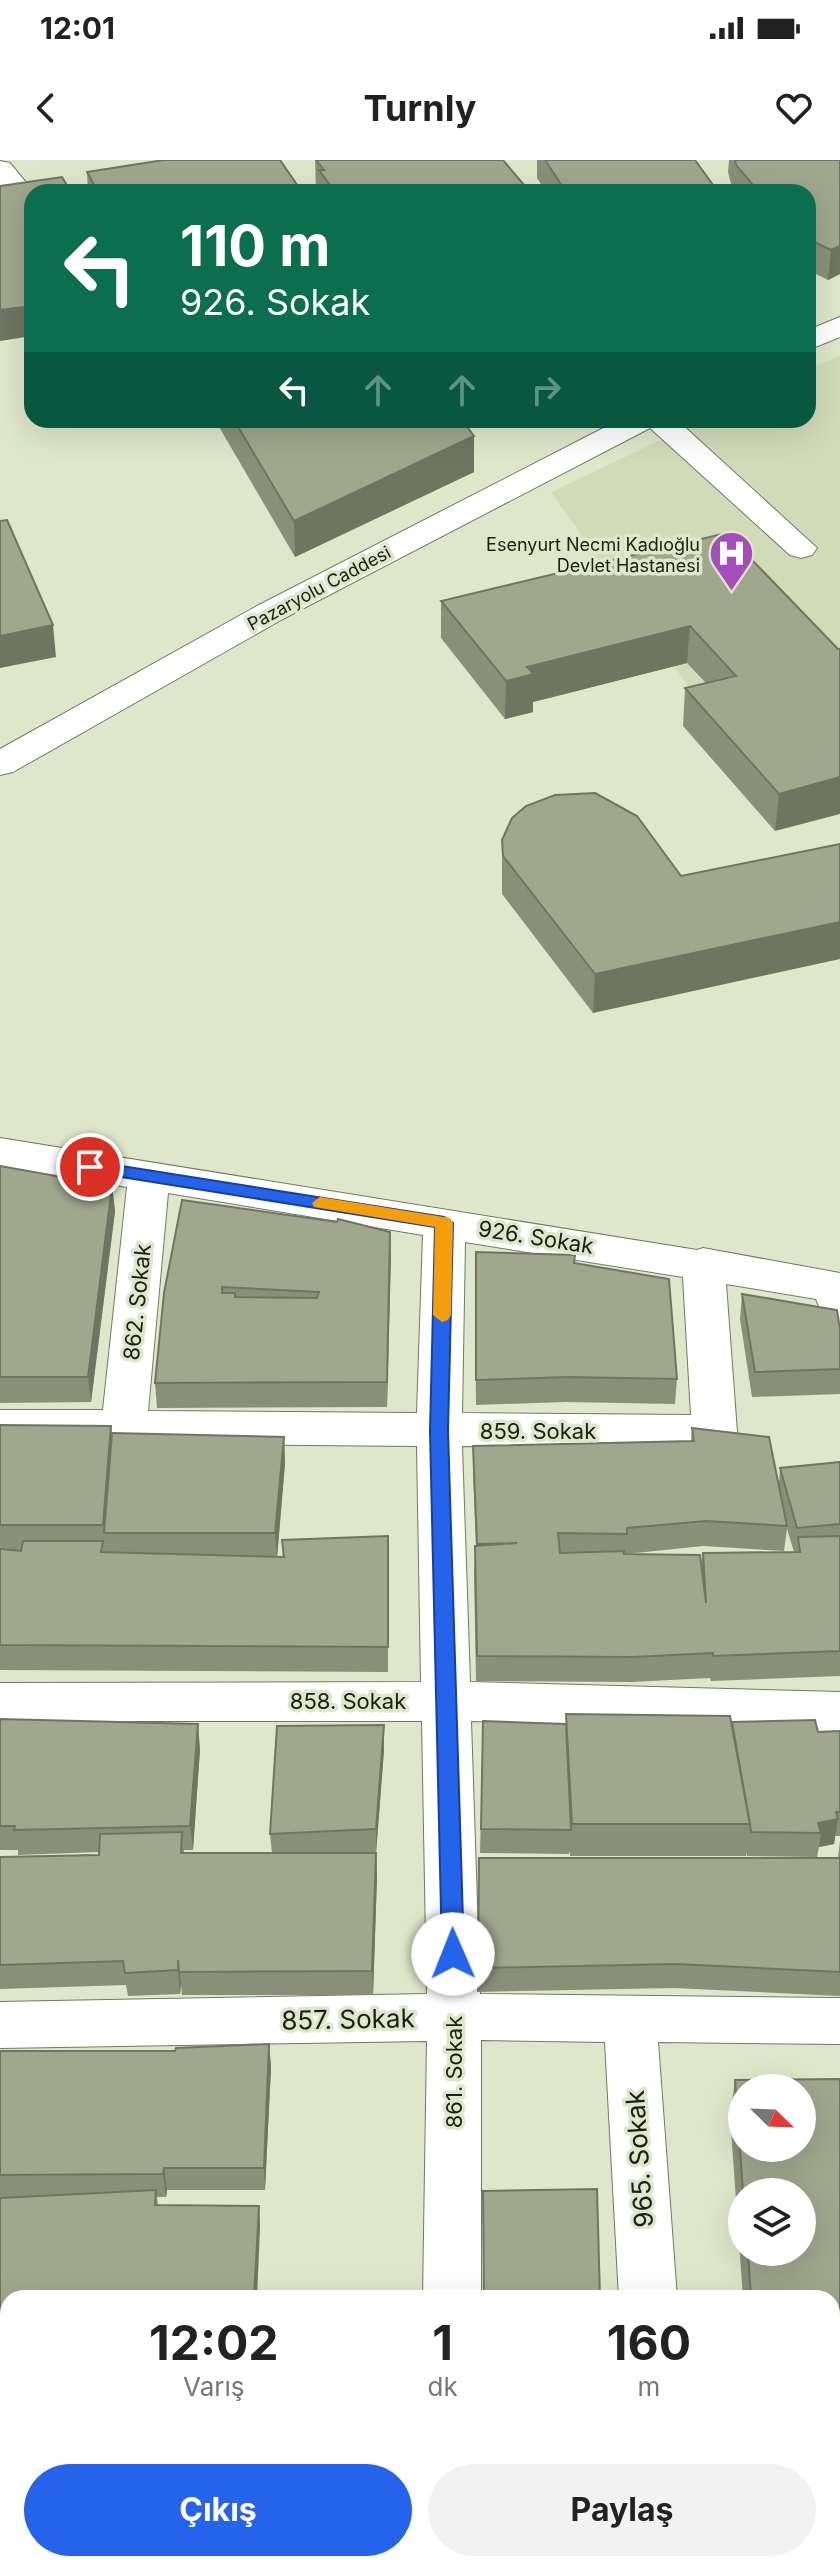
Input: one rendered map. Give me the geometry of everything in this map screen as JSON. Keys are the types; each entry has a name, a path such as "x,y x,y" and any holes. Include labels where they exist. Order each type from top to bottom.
{"street":[{"path":"0,169 14,185 0,198"},
{"path":"816,337 840,326"},
{"name":"Pazaryolu Caddesi","path":"0,764 269,613 627,428"},
{"path":"668,428 801,548"},
{"name":"926. Sokak","path":"0,1152 703,1263 838,1299"},
{"name":"862. Sokak","path":"124,1426 149,1177"},
{"name":"861. Sokak","path":"444,1223 439,1431 454,2017 452,2290"},
{"name":"859. Sokak","path":"0,1426 715,1432 703,1263"},
{"name":"858. Sokak","path":"0,1702 447,1701 840,1712"},
{"name":"857. Sokak","path":"0,2025 454,2017 840,2021"},
{"name":"965. Sokak","path":"630,2019 647,2290"}],"shaded area":[{"name":"Esenyurt Necmi Kadıoğlu Devlet Hastanesi","path":"840,355 840,693 715,724 551,492 686,428 816,428 816,366"}],"building":[{"path":"164,160 280,160 296,184 94,184 87,172"},
{"path":"316,160 503,160 523,184 329,184 319,170 324,170"},
{"path":"545,160 695,160 712,184 561,184"},
{"path":"735,160 840,160 840,246 831,250 816,243 816,184 752,184"},
{"path":"62,177 66,184 24,184 24,307 0,310 0,186"},
{"path":"239,428 468,428 474,436 294,521"},
{"path":"7,520 53,625 0,636 0,521"},
{"path":"726,533 840,649 840,777 779,794 685,688 736,676 690,626 527,667 534,674 506,681 441,601"},
{"path":"595,793 637,816 681,876 840,844 840,922 595,974 503,856 502,840 512,818 526,806 555,795"},
{"path":"0,1166 112,1186 88,1377 0,1377"},
{"path":"182,1200 337,1222 338,1219 390,1232 387,1382 155,1383 164,1293","holes":["222,1287 319,1292 317,1298 235,1297 235,1293 222,1293"]},
{"path":"476,1252 575,1255 574,1263 669,1279 677,1379 568,1377 476,1380"},
{"path":"742,1294 837,1310 840,1369 755,1372"},
{"path":"0,1425 111,1426 103,1525 0,1525"},
{"path":"692,1428 769,1437 787,1526 706,1521 627,1528 627,1534 558,1533 560,1553 624,1551 624,1554 700,1555 706,1603 703,1553 800,1552 798,1537 840,1536 840,1651 713,1656 713,1653 633,1657 477,1656 475,1546 517,1543 477,1544 473,1446 694,1441"},
{"path":"112,1433 284,1437 275,1533 104,1533"},
{"path":"840,1462 840,1524 797,1528 780,1468"},
{"path":"388,1536 388,1647 0,1645 0,1549 21,1551 23,1541 103,1541 101,1552 284,1557 282,1540"},
{"path":"566,1714 730,1716 750,1824 572,1824"},
{"path":"0,1719 198,1724 190,1826 14,1830 15,1826 0,1826"},
{"path":"815,1720 818,1732 840,1731 838,1819 818,1823 821,1833 751,1832 732,1722"},
{"path":"483,1721 566,1724 571,1830 481,1829"},
{"path":"384,1725 376,1829 270,1834 277,1726"},
{"path":"182,1832 181,1853 376,1853 372,1971 179,1972 178,1960 178,1970 125,1973 123,1961 0,1965 0,1857 99,1855 100,1834"},
{"path":"479,1858 840,1858 840,1972 676,1964 478,1968"},
{"path":"269,2044 264,2168 164,2168 163,2174 0,2175 0,2051 175,2051 176,2048"},
{"path":"816,2079 840,2079 840,2290 750,2290 749,2266 816,2266 816,2178 742,2178 741,2162 816,2162"},
{"path":"597,2189 600,2290 484,2290 483,2191"},
{"path":"156,2190 155,2205 259,2206 254,2290 0,2290 0,2198"}],"slow traffic":[{"path":"320,1203 444,1223 442,1315"}],"place":[{"name":"Esenyurt Necmi Kadıoğlu Devlet Hastanesi","path":"731,593"}],"route":[{"path":"90,1167 444,1223 439,1431 453,1954"}]}
